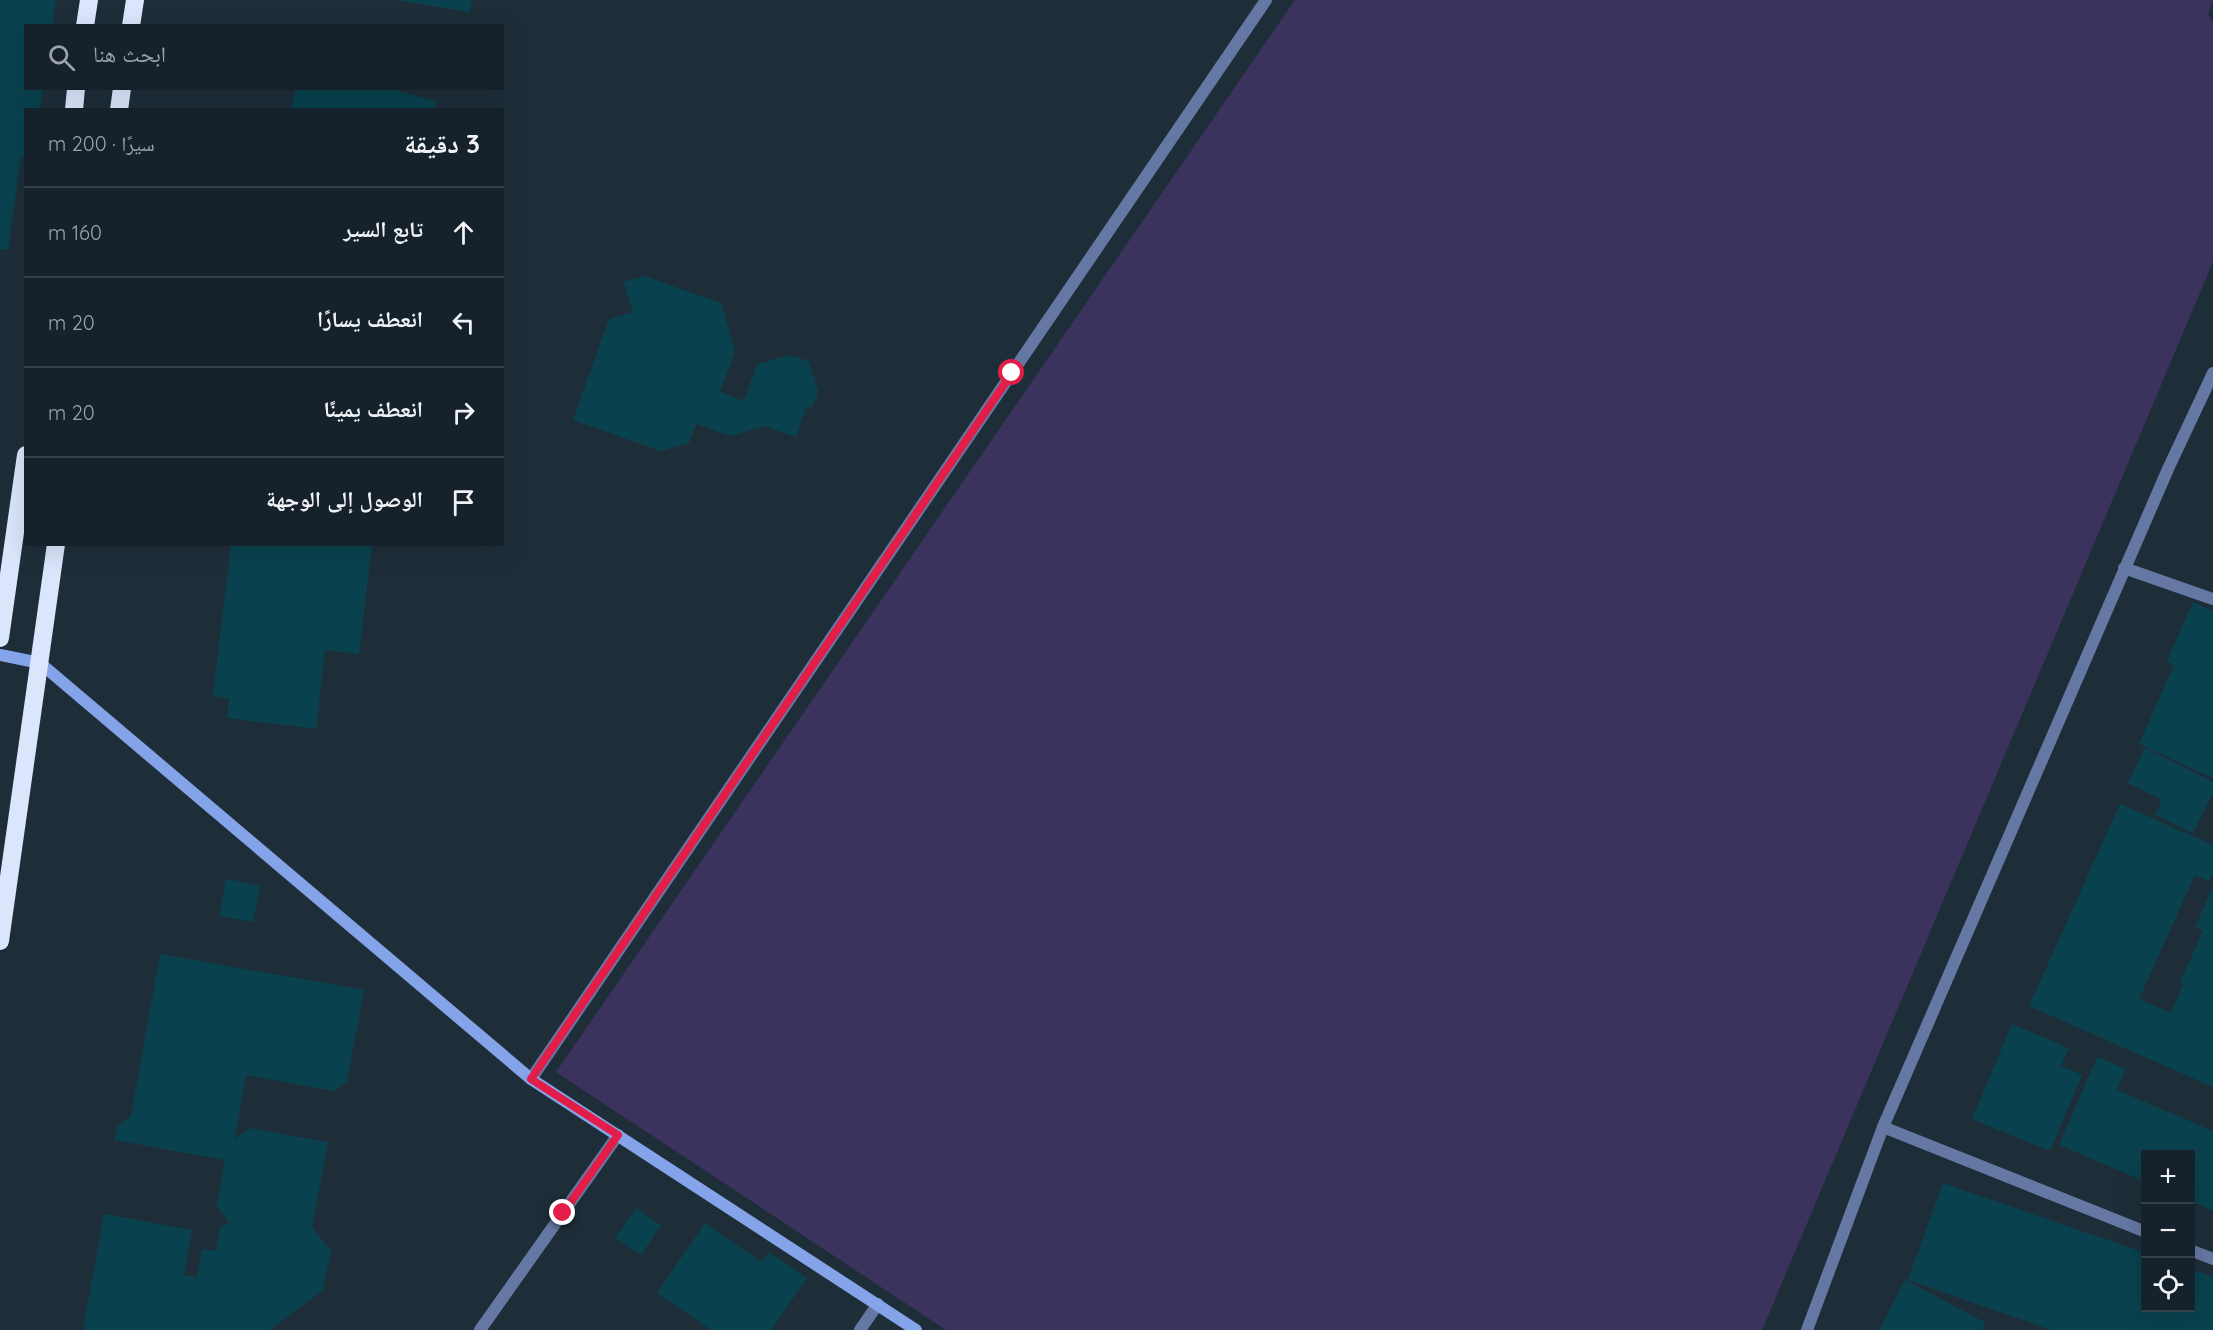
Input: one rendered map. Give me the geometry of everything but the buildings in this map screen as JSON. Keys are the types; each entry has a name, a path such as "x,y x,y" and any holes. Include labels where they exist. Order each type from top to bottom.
{"highway":[{"path":"85,24 89,0"},
{"path":"131,24 135,0"},
{"path":"74,108 76,90"},
{"path":"119,108 122,90"},
{"path":"0,638 24,469"},
{"path":"0,941 56,546"}],"street":[{"path":"531,1079 1266,0"},
{"path":"1807,1330 1883,1127 2124,568 2213,373"},
{"path":"2124,568 2213,599"},
{"path":"0,655 40,663 531,1079 916,1330"},
{"path":"1883,1127 2141,1230"},
{"path":"480,1330 618,1135"},
{"path":"2195,1252 2213,1259"},
{"path":"860,1330 878,1304"}],"shaded area":[{"path":"1295,0 2213,0 2208,14 2213,22 2213,262 1762,1330 946,1330 556,1072"}],"route":[{"path":"563,1213 618,1135 531,1079 1012,373"}]}
